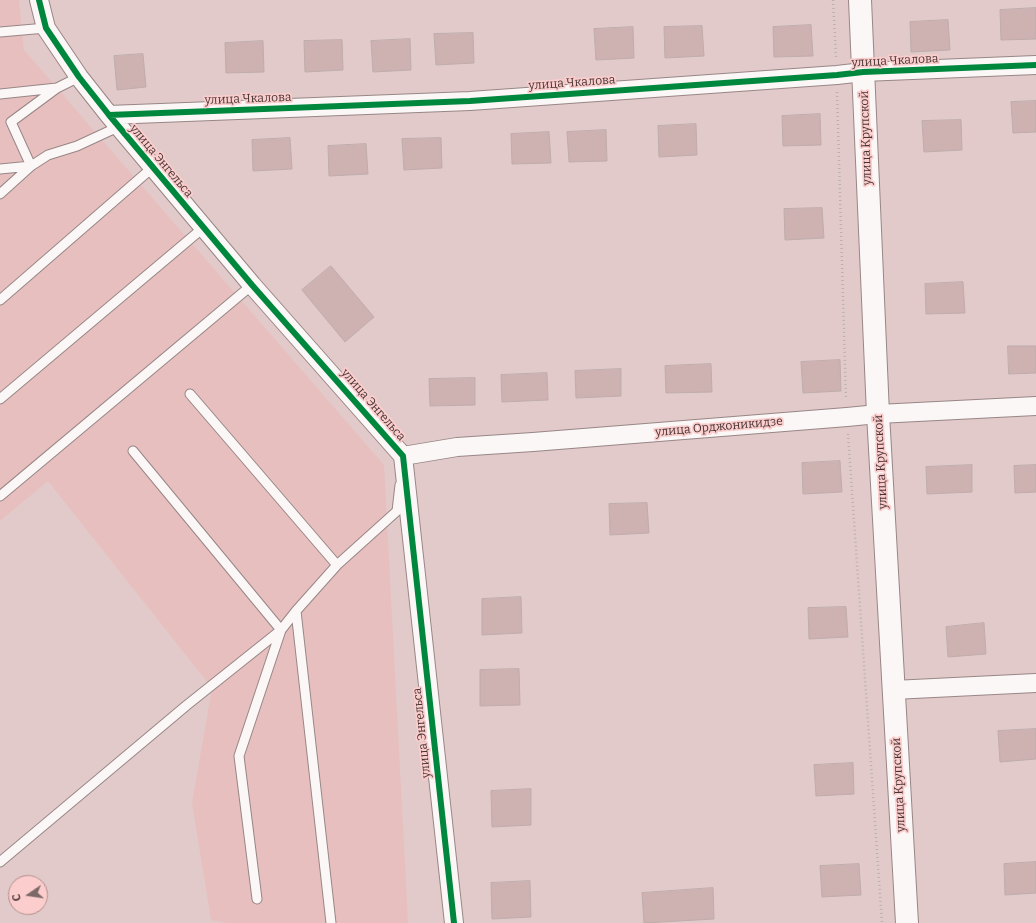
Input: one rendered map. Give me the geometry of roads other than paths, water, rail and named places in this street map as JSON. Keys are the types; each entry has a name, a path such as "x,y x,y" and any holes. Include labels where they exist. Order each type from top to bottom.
{"main road":[{"name":"улица Крупской","path":"860,0 878,414 907,923"}],"street":[{"name":"улица Энгельса","path":"39,0 46,28 79,77 113,121 252,285 403,456 454,923"},
{"name":"улица Чкалова","path":"113,121 470,101 864,72 1036,65"},
{"name":"улица Орджоникидзе","path":"403,456 457,447 878,414 1036,406"},
{"path":"893,690 1036,683"}],"lane":[{"path":"0,32 46,28"},
{"path":"31,166 11,122 57,88 79,77"},
{"path":"0,94 57,88"},
{"path":"0,194 31,166 48,155 77,146 113,121"},
{"path":"0,169 31,166"},
{"path":"0,300 152,168"},
{"path":"0,399 203,228"},
{"path":"0,496 252,285"},
{"path":"190,394 337,565"},
{"path":"133,451 281,630"},
{"path":"0,862 187,705 281,630 337,565 397,511 403,456"},
{"path":"296,611 331,923"},
{"path":"257,899 239,756 281,630"}]}
